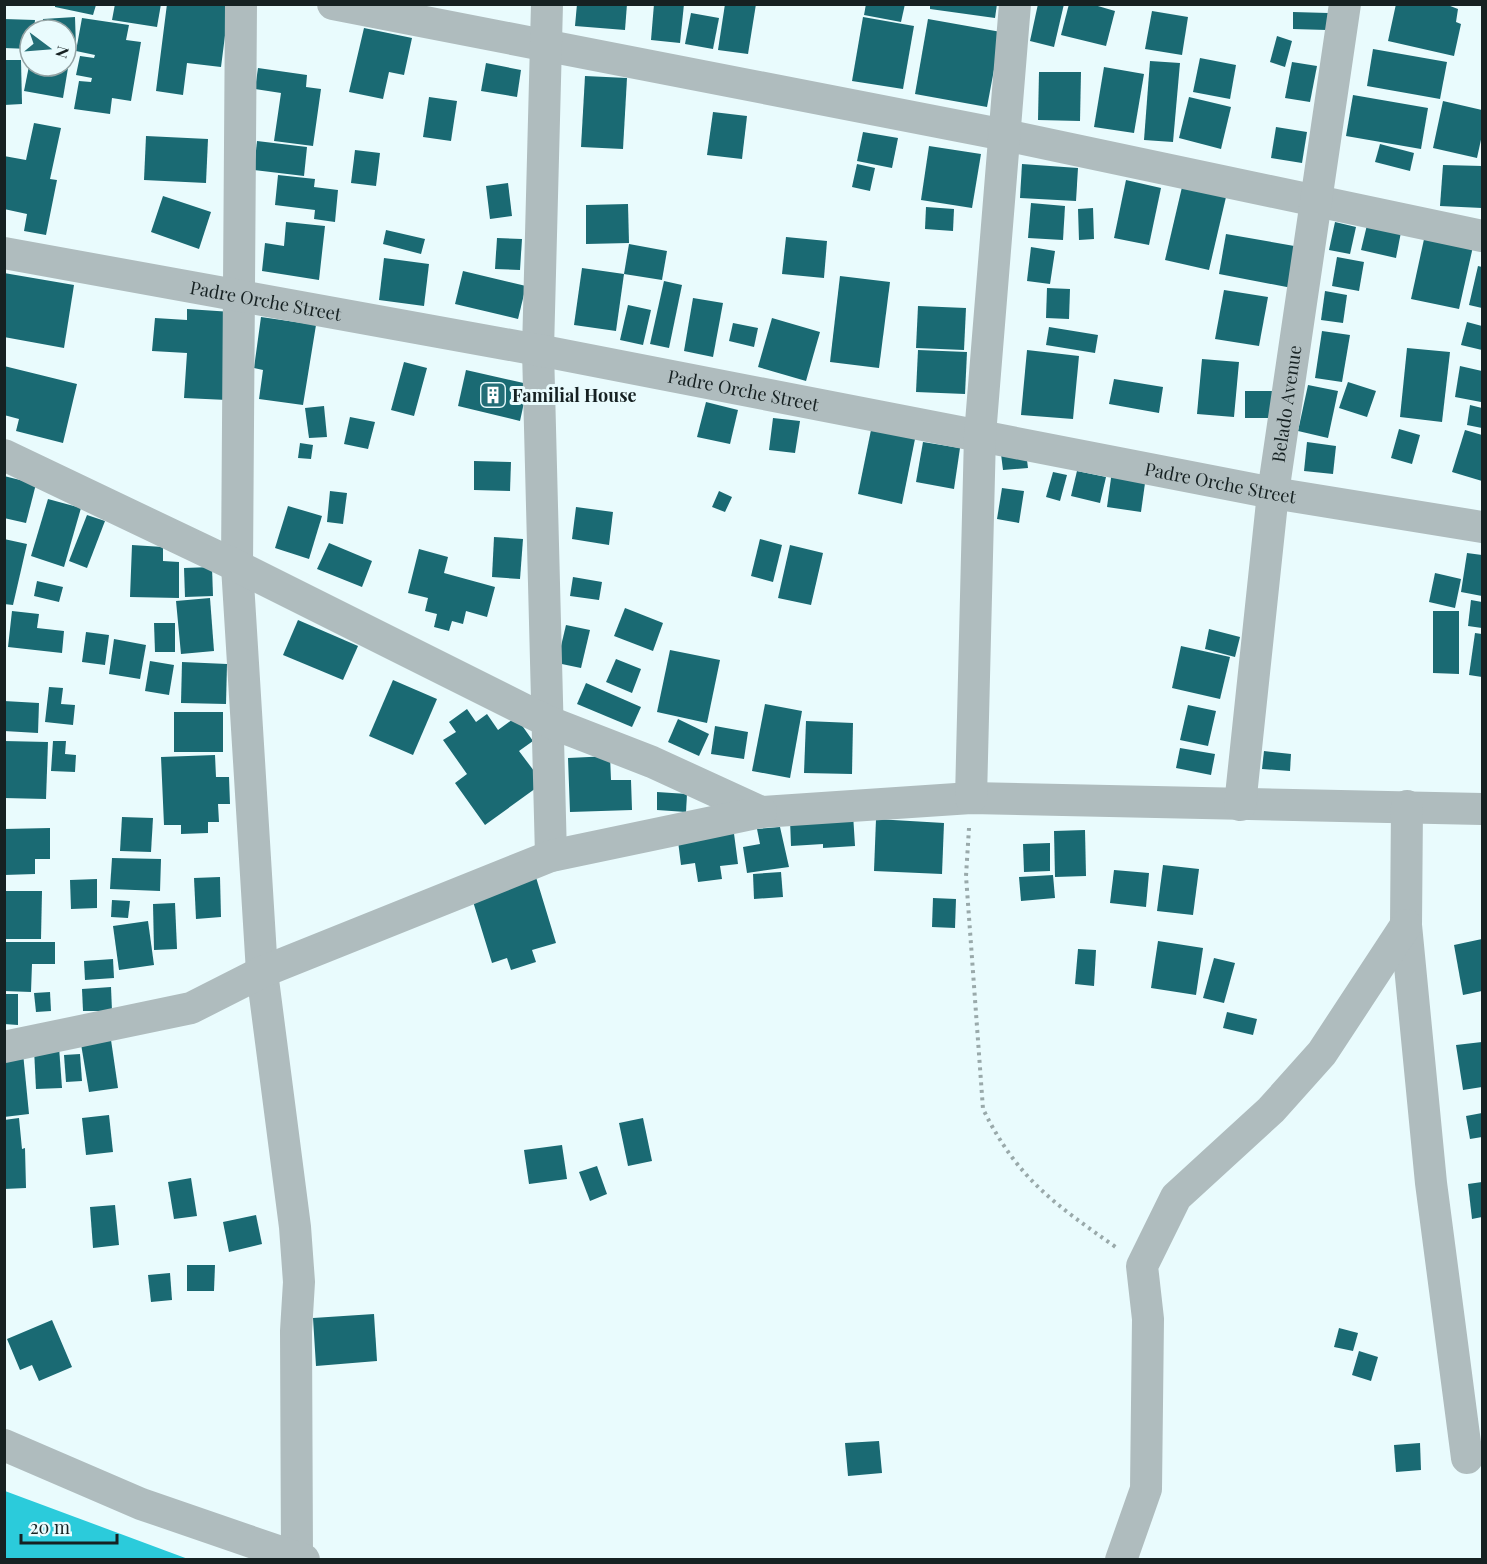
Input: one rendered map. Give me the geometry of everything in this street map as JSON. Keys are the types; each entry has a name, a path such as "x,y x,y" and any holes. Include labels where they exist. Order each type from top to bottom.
{"street":[{"path":"4,1445 141,1503 301,1559 296,1331 299,1282 295,1227 262,972 237,566 237,297 241,4"},
{"path":"333,4 1005,135 1482,236"},
{"path":"547,4 538,350 551,856"},
{"path":"971,798 981,435 1015,4"},
{"name":"Belado Avenue","path":"1240,805 1273,493 1345,4"},
{"name":"Padre Orche Street","path":"4,253 538,350 1273,493 1482,527"},
{"path":"4,455 237,566 549,722 652,762 761,812"},
{"path":"4,1047 191,1008 262,972 551,856 761,812 971,798 1482,809"},
{"path":"1407,806 1406,925 1431,1183 1467,1458"},
{"path":"1121,1560 1146,1489 1148,1319 1142,1266 1176,1197 1271,1110 1322,1053 1406,925"}],"path":[{"path":"971,798 966,876 983,1109 1000,1143 1051,1201 1142,1266"}],"water":[{"path":"5,1491 188,1559 5,1559"}],"building":[{"path":"115,4 161,4 157,27 112,20"},
{"path":"167,4 229,4 221,67 187,63 183,95 156,91"},
{"path":"577,4 627,4 625,30 575,26"},
{"path":"654,4 684,4 680,43 651,40"},
{"path":"725,4 756,4 748,54 718,50"},
{"path":"866,4 905,4 901,22 864,15"},
{"path":"930,4 997,4 995,18 930,9"},
{"path":"1038,4 1064,4 1054,47 1030,41"},
{"path":"1069,4 1091,4 1115,11 1106,46 1061,35"},
{"path":"1396,4 1445,4 1458,9 1456,22 1461,24 1454,56 1388,41"},
{"path":"55,5 96,5 93,15 55,7"},
{"path":"1152,11 1188,17 1182,55 1145,49"},
{"path":"1293,12 1328,13 1327,30 1293,29"},
{"path":"691,13 719,18 713,49 685,44"},
{"path":"863,17 914,26 903,89 852,81"},
{"path":"82,18 129,25 126,40 141,42 131,101 112,98 110,114 74,109 79,81 91,82 92,78 78,75 80,56 94,58 95,55 78,51"},
{"path":"4,19 18,19 18,49 4,48"},
{"path":"928,19 1001,32 987,107 915,94"},
{"path":"364,28 412,38 404,75 389,72 383,99 349,92"},
{"path":"1277,36 1292,41 1285,67 1270,62"},
{"path":"1373,49 1447,62 1440,99 1367,86"},
{"path":"1200,58 1236,65 1230,99 1193,92"},
{"path":"4,60 18,60 22,104 4,105"},
{"path":"1150,61 1180,63 1173,142 1144,140"},
{"path":"1292,62 1317,66 1310,102 1285,98"},
{"path":"486,63 521,70 517,97 481,91"},
{"path":"1104,67 1144,74 1134,133 1094,127"},
{"path":"258,68 307,75 306,87 321,89 313,146 274,141 281,93 255,89"},
{"path":"1039,72 1081,72 1080,121 1038,120"},
{"path":"585,76 627,78 623,149 581,147"},
{"path":"27,78 66,78 63,98 24,91"},
{"path":"1353,95 1428,108 1421,149 1346,136"},
{"path":"429,97 457,101 451,141 423,137"},
{"path":"1189,97 1231,107 1221,149 1179,138"},
{"path":"1443,101 1482,110 1482,135 1477,158 1433,148"},
{"path":"713,112 747,116 742,159 707,155"},
{"path":"34,123 61,128 50,179 57,180 46,235 24,231 27,214 4,209 4,156 26,160"},
{"path":"1276,127 1307,132 1302,163 1271,158"},
{"path":"863,132 898,138 892,168 857,161"},
{"path":"146,136 208,139 206,183 144,180"},
{"path":"257,141 307,147 304,176 254,170"},
{"path":"1380,144 1414,153 1410,171 1375,162"},
{"path":"929,146 981,154 972,208 921,200"},
{"path":"355,150 380,153 376,186 351,183"},
{"path":"857,164 875,168 870,191 852,187"},
{"path":"1022,164 1078,168 1076,201 1020,198"},
{"path":"1443,165 1482,166 1482,208 1440,206"},
{"path":"278,175 315,179 314,187 338,190 335,222 314,219 315,210 275,205"},
{"path":"1126,180 1161,188 1149,245 1114,238"},
{"path":"508,183 512,216 490,219 486,186"},
{"path":"1182,187 1226,197 1209,270 1165,260"},
{"path":"163,196 211,212 199,249 151,232"},
{"path":"1031,203 1065,206 1063,240 1028,238"},
{"path":"628,204 629,243 586,244 586,205"},
{"path":"926,207 954,209 953,231 925,229"},
{"path":"1093,208 1094,239 1079,240 1078,209"},
{"path":"286,222 325,226 319,280 262,271 265,243 284,246"},
{"path":"1335,222 1356,227 1350,254 1329,250"},
{"path":"1367,225 1401,232 1396,258 1361,250"},
{"path":"386,230 425,239 421,254 383,244"},
{"path":"1426,230 1474,242 1459,309 1411,299"},
{"path":"1226,234 1300,247 1292,288 1219,274"},
{"path":"786,237 827,241 824,278 782,274"},
{"path":"497,238 522,239 520,270 495,269"},
{"path":"629,244 667,251 662,280 624,274"},
{"path":"1031,247 1055,251 1050,284 1027,281"},
{"path":"1337,257 1364,262 1359,291 1332,286"},
{"path":"384,258 429,264 424,306 379,300"},
{"path":"1478,266 1482,267 1482,308 1469,305"},
{"path":"582,268 624,274 616,331 574,325"},
{"path":"463,271 526,286 518,319 455,304"},
{"path":"4,273 74,285 64,348 4,337"},
{"path":"840,276 890,282 879,368 830,362"},
{"path":"664,281 682,285 669,348 650,344"},
{"path":"1047,288 1070,289 1069,319 1046,318"},
{"path":"1224,290 1268,297 1259,346 1215,339"},
{"path":"1325,291 1347,295 1343,323 1321,320"},
{"path":"693,298 723,303 713,357 684,351"},
{"path":"628,305 651,310 643,345 620,340"},
{"path":"918,306 966,308 964,350 916,348"},
{"path":"187,309 232,312 227,400 184,398 187,353 152,351 155,318 187,320"},
{"path":"261,317 316,325 303,405 259,399 263,370 254,368"},
{"path":"772,318 820,332 806,381 758,367"},
{"path":"1467,322 1482,326 1482,350 1461,345"},
{"path":"733,323 758,328 754,347 729,341"},
{"path":"1049,327 1098,335 1095,353 1046,345"},
{"path":"1322,331 1350,335 1342,382 1315,378"},
{"path":"1407,348 1450,352 1442,422 1400,417"},
{"path":"918,350 967,352 965,394 916,392"},
{"path":"1027,350 1079,356 1073,419 1021,415"},
{"path":"1202,359 1239,362 1234,417 1197,414"},
{"path":"404,362 427,368 414,416 391,410"},
{"path":"4,366 77,384 63,443 16,431 19,419 4,415"},
{"path":"1460,366 1482,371 1481,402 1455,397"},
{"name":"Familial House","path":"466,370 528,384 520,421 458,406"},
{"path":"1114,379 1163,387 1159,413 1109,404"},
{"path":"1348,382 1376,391 1367,417 1339,408"},
{"path":"1308,385 1338,391 1328,438 1298,431"},
{"path":"1245,391 1274,391 1274,418 1245,418"},
{"path":"706,402 738,410 730,444 697,437"},
{"path":"1470,405 1482,408 1482,428 1467,425"},
{"path":"324,406 327,437 309,438 305,408"},
{"path":"350,417 375,422 368,449 344,444"},
{"path":"773,418 800,421 795,453 769,450"},
{"path":"1399,429 1420,435 1412,464 1391,458"},
{"path":"871,430 915,439 902,504 858,494"},
{"path":"1465,430 1482,435 1482,481 1452,472"},
{"path":"923,442 960,448 954,489 916,482"},
{"path":"1307,442 1336,446 1333,474 1304,471"},
{"path":"300,443 313,445 311,459 298,458"},
{"path":"1026,452 1028,468 1003,470 1001,454"},
{"path":"474,461 511,462 510,491 474,490"},
{"path":"1077,471 1106,477 1100,503 1071,496"},
{"path":"1112,471 1146,476 1141,512 1107,507"},
{"path":"1053,472 1067,475 1060,501 1046,497"},
{"path":"4,476 36,484 26,523 4,518"},
{"path":"1002,488 1024,491 1019,523 997,519"},
{"path":"330,491 347,493 343,524 327,522"},
{"path":"719,491 732,497 725,512 712,507"},
{"path":"48,499 81,508 64,567 31,556"},
{"path":"288,506 322,516 309,559 275,548"},
{"path":"576,507 613,512 609,545 572,539"},
{"path":"87,515 105,521 87,568 69,561"},
{"path":"494,537 523,539 520,579 492,577"},
{"path":"4,539 27,544 13,605 4,604"},
{"path":"760,539 782,545 773,582 751,576"},
{"path":"329,543 372,561 362,587 317,569"},
{"path":"132,545 163,547 163,561 179,562 179,598 130,597"},
{"path":"790,545 823,553 811,605 778,598"},
{"path":"419,549 448,557 444,573 495,587 487,617 466,611 463,624 452,621 449,631 434,627 437,614 425,611 428,598 408,593"},
{"path":"1467,553 1482,555 1482,596 1461,592"},
{"path":"212,567 213,596 185,597 184,568"},
{"path":"1435,573 1461,579 1455,608 1429,602"},
{"path":"573,577 602,582 599,600 570,596"},
{"path":"37,581 63,587 59,602 34,596"},
{"path":"210,598 214,651 181,654 176,601"},
{"path":"1471,600 1482,602 1482,628 1468,626"},
{"path":"625,608 663,623 653,651 614,636"},
{"path":"12,611 39,614 37,628 64,631 62,653 8,647"},
{"path":"1433,611 1459,611 1459,674 1433,673"},
{"path":"298,620 358,646 343,680 283,655"},
{"path":"154,623 175,623 175,652 155,652"},
{"path":"566,625 590,630 581,668 557,663"},
{"path":"1209,629 1240,637 1235,657 1205,649"},
{"path":"86,632 109,635 105,665 82,662"},
{"path":"1475,633 1482,634 1482,677 1469,675"},
{"path":"114,639 146,645 140,679 109,674"},
{"path":"1181,646 1230,657 1220,699 1172,688"},
{"path":"670,650 720,660 707,723 657,712"},
{"path":"616,659 641,669 632,693 606,682"},
{"path":"150,661 174,665 169,695 145,691"},
{"path":"182,662 227,664 226,704 181,703"},
{"path":"393,680 437,699 413,755 369,736"},
{"path":"586,683 641,707 632,727 577,704"},
{"path":"49,687 63,688 61,704 75,705 73,725 45,722"},
{"path":"4,701 39,703 38,733 4,731"},
{"path":"765,704 802,711 790,778 752,771"},
{"path":"1188,705 1216,711 1208,746 1180,740"},
{"path":"467,709 476,722 487,714 498,730 516,717 533,741 519,751 543,783 485,825 455,783 467,774 443,740 456,732 449,722"},
{"path":"174,712 223,712 223,752 174,752"},
{"path":"678,719 709,734 699,756 668,742"},
{"path":"806,721 853,723 852,774 804,773"},
{"path":"715,726 748,732 744,759 711,754"},
{"path":"4,741 48,742 46,799 4,798"},
{"path":"53,741 66,741 65,754 76,755 75,772 51,771"},
{"path":"1180,748 1215,754 1211,775 1176,768"},
{"path":"1264,751 1291,754 1290,771 1262,769"},
{"path":"215,755 216,777 229,777 230,804 218,804 219,822 208,822 208,833 181,834 181,825 164,825 161,757"},
{"path":"610,756 611,780 631,780 632,810 570,812 568,758"},
{"path":"657,792 687,794 686,812 657,810"},
{"path":"853,814 855,846 823,848 823,844 791,846 790,820"},
{"path":"122,817 153,818 151,852 120,851"},
{"path":"876,819 944,823 942,874 874,871"},
{"path":"733,826 738,864 720,866 722,879 698,882 695,863 681,865 677,833"},
{"path":"780,827 789,867 747,873 743,847 760,844 757,829"},
{"path":"50,828 50,859 35,859 35,874 4,875 4,829"},
{"path":"1085,830 1086,876 1055,877 1054,831"},
{"path":"1050,843 1050,871 1024,872 1023,844"},
{"path":"112,858 161,859 160,891 110,889"},
{"path":"1163,865 1199,869 1193,915 1157,911"},
{"path":"1114,870 1149,873 1146,907 1110,903"},
{"path":"781,872 783,897 754,899 753,874"},
{"path":"535,874 556,943 532,950 536,962 511,970 507,958 492,963 471,895"},
{"path":"1053,875 1055,898 1021,901 1019,877"},
{"path":"220,877 221,917 196,919 194,878"},
{"path":"97,879 97,908 71,909 70,880"},
{"path":"4,891 42,891 41,939 4,939"},
{"path":"933,898 956,899 955,928 932,927"},
{"path":"112,900 130,901 128,918 111,917"},
{"path":"175,903 177,949 154,950 153,904"},
{"path":"148,921 154,965 119,970 113,926"},
{"path":"1482,939 1482,991 1463,995 1454,945"},
{"path":"1158,941 1203,948 1196,995 1151,988"},
{"path":"4,942 55,942 55,964 32,964 31,992 4,991"},
{"path":"1078,949 1096,950 1094,986 1075,984"},
{"path":"1214,958 1235,963 1224,1003 1203,998"},
{"path":"113,959 114,978 85,980 84,961"},
{"path":"111,987 112,1011 83,1011 82,989"},
{"path":"50,992 51,1011 36,1012 34,993"},
{"path":"4,994 18,994 18,1025 4,1024"},
{"path":"1227,1012 1257,1019 1253,1035 1223,1028"},
{"path":"111,1040 118,1088 89,1092 81,1044"},
{"path":"1482,1042 1482,1087 1463,1090 1456,1045"},
{"path":"59,1047 62,1088 36,1089 34,1049"},
{"path":"23,1053 29,1114 4,1117 4,1055"},
{"path":"80,1054 82,1081 66,1082 64,1055"},
{"path":"1482,1113 1482,1137 1470,1139 1466,1116"},
{"path":"109,1115 113,1152 86,1155 82,1118"},
{"path":"19,1118 22,1149 25,1148 26,1188 4,1189 4,1120"},
{"path":"643,1118 652,1161 628,1166 619,1123"},
{"path":"562,1145 567,1179 529,1184 524,1150"},
{"path":"597,1166 607,1194 590,1201 579,1172"},
{"path":"191,1178 197,1216 174,1219 168,1182"},
{"path":"1482,1182 1482,1217 1472,1219 1468,1184"},
{"path":"115,1205 119,1245 93,1248 90,1207"},
{"path":"256,1215 262,1244 229,1252 223,1222"},
{"path":"187,1265 215,1265 214,1291 187,1291"},
{"path":"170,1273 172,1300 151,1302 148,1275"},
{"path":"374,1314 377,1361 316,1366 313,1318"},
{"path":"52,1320 72,1367 39,1381 32,1365 20,1370 7,1339"},
{"path":"1339,1328 1358,1333 1353,1351 1334,1347"},
{"path":"1359,1351 1378,1357 1371,1381 1352,1375"},
{"path":"879,1441 882,1473 848,1476 845,1443"},
{"path":"1420,1443 1421,1470 1396,1472 1394,1445"}],"place":[{"name":"Familial House","path":"493,395"}]}
